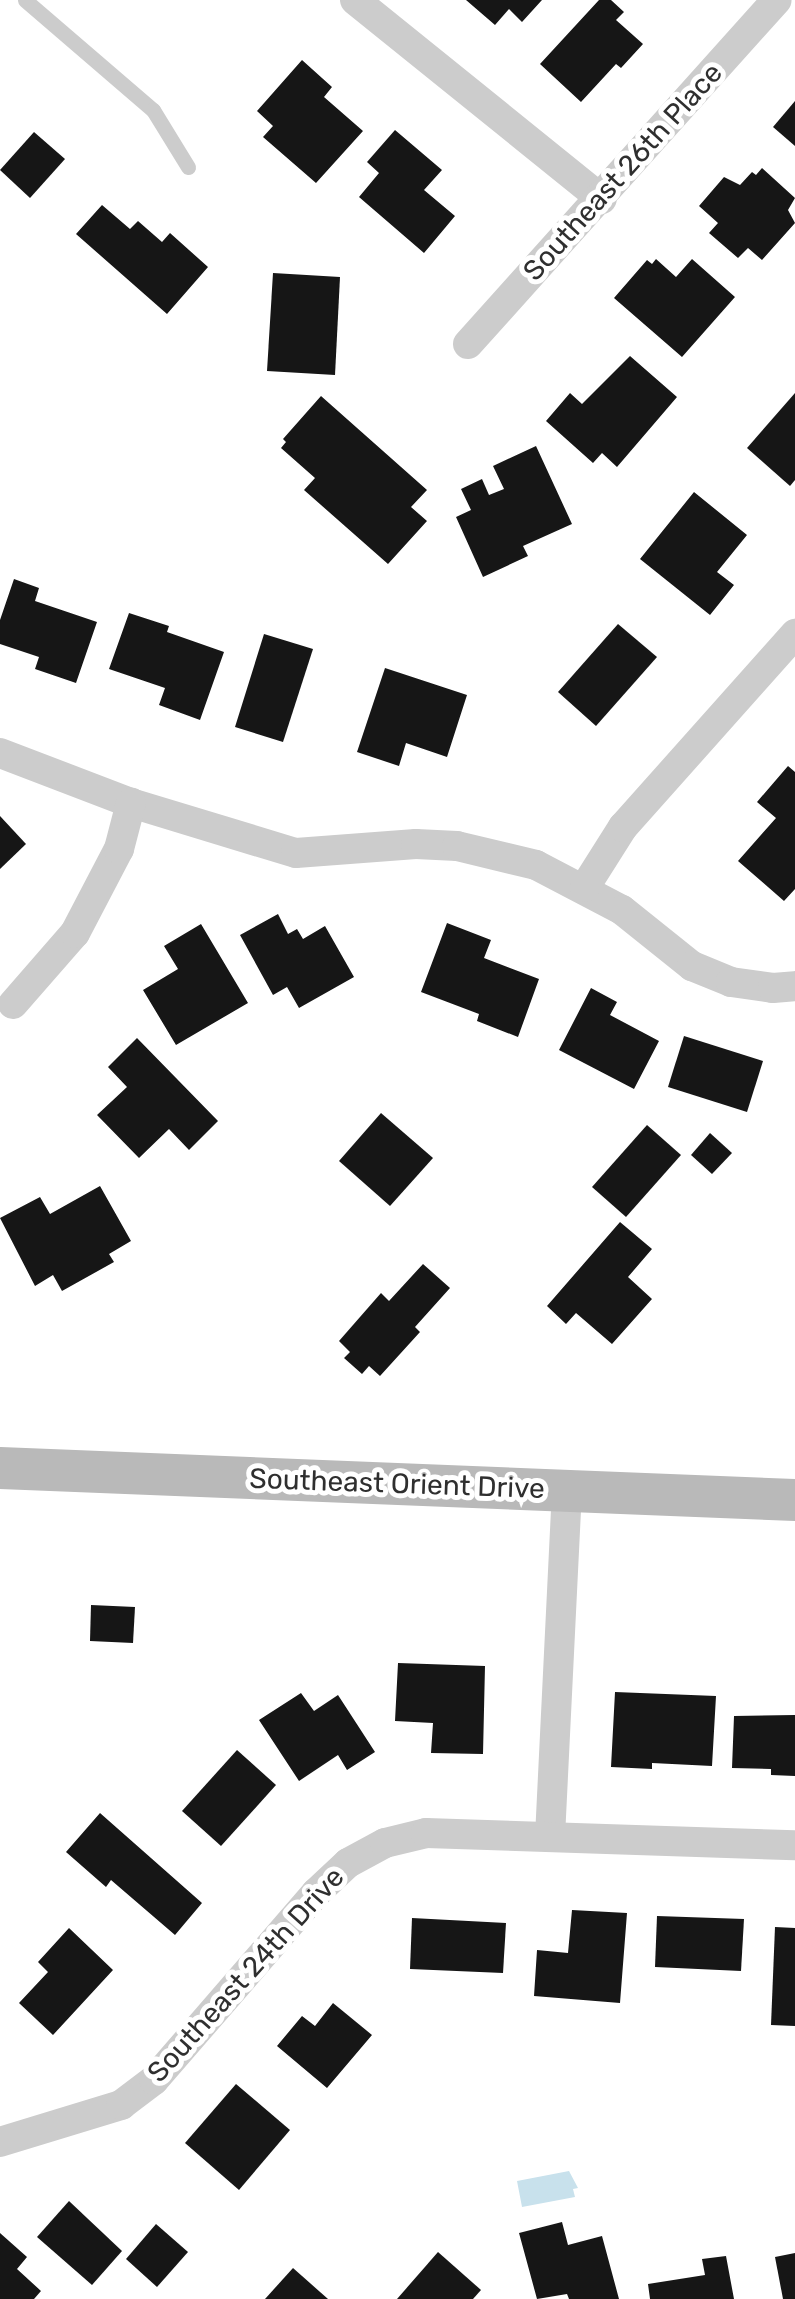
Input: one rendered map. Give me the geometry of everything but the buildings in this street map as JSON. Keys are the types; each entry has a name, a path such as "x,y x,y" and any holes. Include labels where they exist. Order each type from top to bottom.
{"main road":[{"name":"Southeast Orient Drive","path":"0,1468 795,1500"}],"street":[{"path":"354,0 602,198"},
{"name":"Southeast 26th Place","path":"468,344 777,0"},
{"path":"585,887 623,827 795,634"},
{"path":"0,753 131,804 296,853 416,844 456,846 536,864 622,910 692,966 731,982 773,988 795,986"},
{"path":"13,1004 76,933 118,848 131,804"},
{"path":"550,1837 568,1491"},
{"name":"Southeast 24th Drive","path":"0,2142 120,2105 154,2080 348,1863 385,1842 426,1833 795,1845"}],"lane":[{"path":"25,0 153,110 188,167"}],"water":[{"path":"569,2171 578,2188 573,2189 575,2197 522,2207 517,2181"}]}
